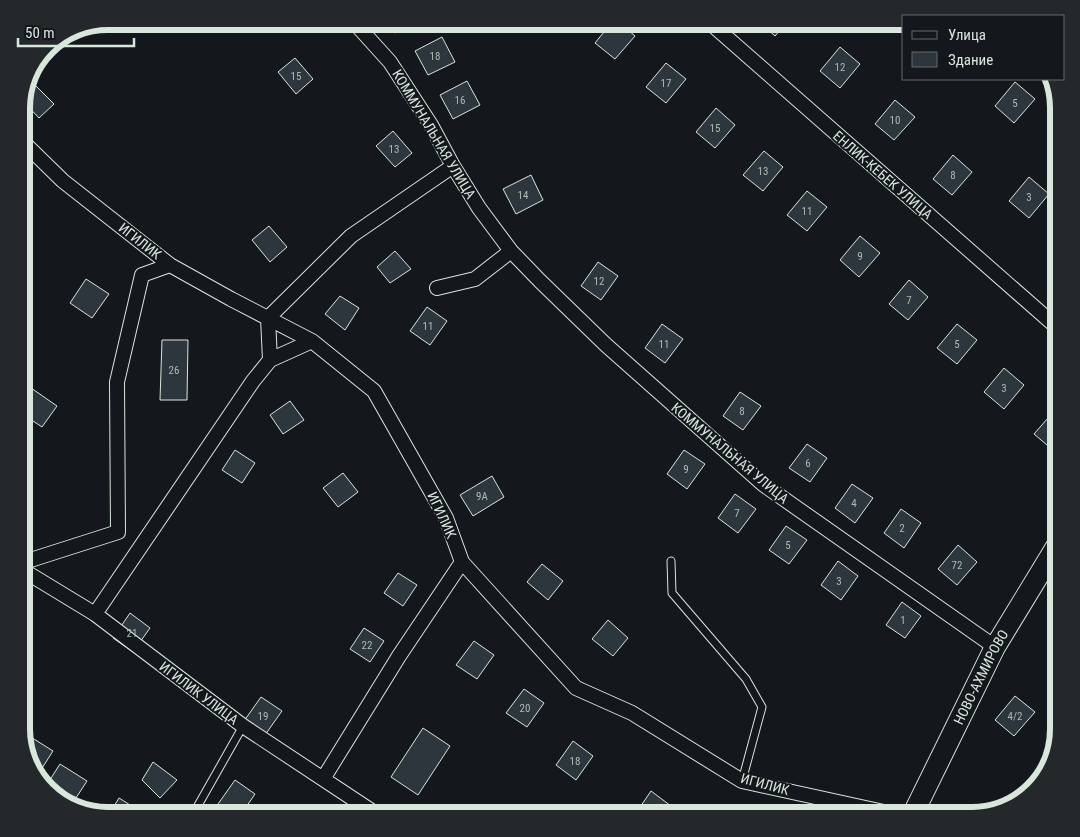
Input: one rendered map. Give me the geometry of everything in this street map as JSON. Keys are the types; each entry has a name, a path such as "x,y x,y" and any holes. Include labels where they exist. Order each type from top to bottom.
{"street":[{"name":"КОММУНАЛЬНАЯ УЛИЦА","path":"361,30 390,62 431,125 479,208 511,251 606,345 764,485 995,647"},
{"name":"ЕНЛИК-КЕБЕК УЛИЦА","path":"718,30 1050,321"},
{"name":"ИГИЛИК","path":"30,148 63,181 170,264 312,341 374,391 446,518 462,562 576,688 632,713 742,781 861,807"},
{"path":"270,360 268,318 351,236 453,166"},
{"path":"438,288 475,279 511,251"},
{"path":"30,560 118,532 117,382 142,275 170,264"},
{"path":"95,614 253,381 270,360 312,341"},
{"name":"НОВО-АХМИРОВО","path":"916,807 995,647 1050,557"},
{"path":"323,779 399,656 462,562"},
{"name":"ИГИЛИК УЛИЦА","path":"30,574 95,614 243,726 365,807"}],"lane":[{"path":"672,561 672,593 746,679 762,707 742,781"},
{"path":"197,807 243,726"}],"building":[{"path":"606,30 628,30 635,36 615,59 595,43"},
{"path":"768,30 780,30 775,36"},
{"path":"442,37 455,62 428,75 415,51"},
{"path":"840,47 860,64 840,88 820,71"},
{"path":"295,58 313,79 296,94 278,72"},
{"path":"666,63 686,79 666,103 646,87"},
{"path":"467,81 480,105 453,119 440,95"},
{"path":"1015,82 1035,99 1014,123 995,106"},
{"path":"35,85 54,104 39,118 30,108"},
{"path":"895,100 915,117 894,140 875,124"},
{"path":"716,108 735,125 715,148 696,132"},
{"path":"393,131 412,153 395,167 376,146"},
{"path":"764,151 783,167 763,191 743,175"},
{"path":"953,155 972,172 952,195 933,179"},
{"path":"531,175 543,200 516,214 503,189"},
{"path":"1029,177 1049,194 1029,218 1009,201"},
{"path":"807,191 827,207 807,231 787,215"},
{"path":"269,226 287,247 270,262 252,240"},
{"path":"860,236 880,253 859,277 840,260"},
{"path":"395,251 411,269 390,283 377,267"},
{"path":"598,262 618,276 601,300 581,286"},
{"path":"86,279 109,294 92,318 70,303"},
{"path":"909,280 928,297 908,320 889,304"},
{"path":"340,296 359,308 345,330 325,314"},
{"path":"427,307 447,321 430,345 410,331"},
{"path":"662,324 683,339 665,363 645,348"},
{"path":"957,324 977,340 957,364 937,348"},
{"path":"162,340 188,340 187,400 160,400"},
{"path":"1004,368 1024,385 1004,409 984,392"},
{"path":"30,387 57,406 42,427 30,419"},
{"path":"740,392 761,406 743,430 723,416"},
{"path":"290,401 304,420 283,434 270,415"},
{"path":"1050,416 1050,448 1034,434"},
{"path":"807,444 827,458 810,482 789,468"},
{"path":"235,450 255,463 242,483 222,470"},
{"path":"684,450 705,464 687,489 667,474"},
{"path":"343,473 358,492 338,507 323,488"},
{"path":"492,476 504,497 473,516 460,495"},
{"path":"852,484 873,498 855,523 835,508"},
{"path":"735,494 756,509 738,533 718,518"},
{"path":"901,509 921,523 904,548 884,533"},
{"path":"786,526 807,540 789,564 769,550"},
{"path":"958,545 977,562 957,585 938,569"},
{"path":"838,561 858,576 841,600 821,585"},
{"path":"542,564 563,581 548,600 527,582"},
{"path":"398,573 417,585 403,606 384,593"},
{"path":"902,602 921,616 905,638 886,625"},
{"path":"130,613 150,628 133,652 113,638"},
{"path":"608,620 628,638 613,656 592,639"},
{"path":"364,628 384,641 370,662 350,649"},
{"path":"474,641 494,655 477,679 456,665"},
{"path":"524,689 544,703 527,727 506,713"},
{"path":"1015,696 1035,712 1014,736 995,720"},
{"path":"261,697 282,711 265,735 244,721"},
{"path":"423,728 450,746 418,795 391,777"},
{"path":"31,737 53,751 41,770 36,759"},
{"path":"573,741 593,756 576,780 556,765"},
{"path":"153,762 177,780 160,798 142,780"},
{"path":"60,764 87,781 75,800 60,791 49,781"},
{"path":"235,780 255,794 246,807 222,807 218,804"},
{"path":"651,791 671,806 670,807 640,807"},
{"path":"119,798 133,807 114,807"}]}
